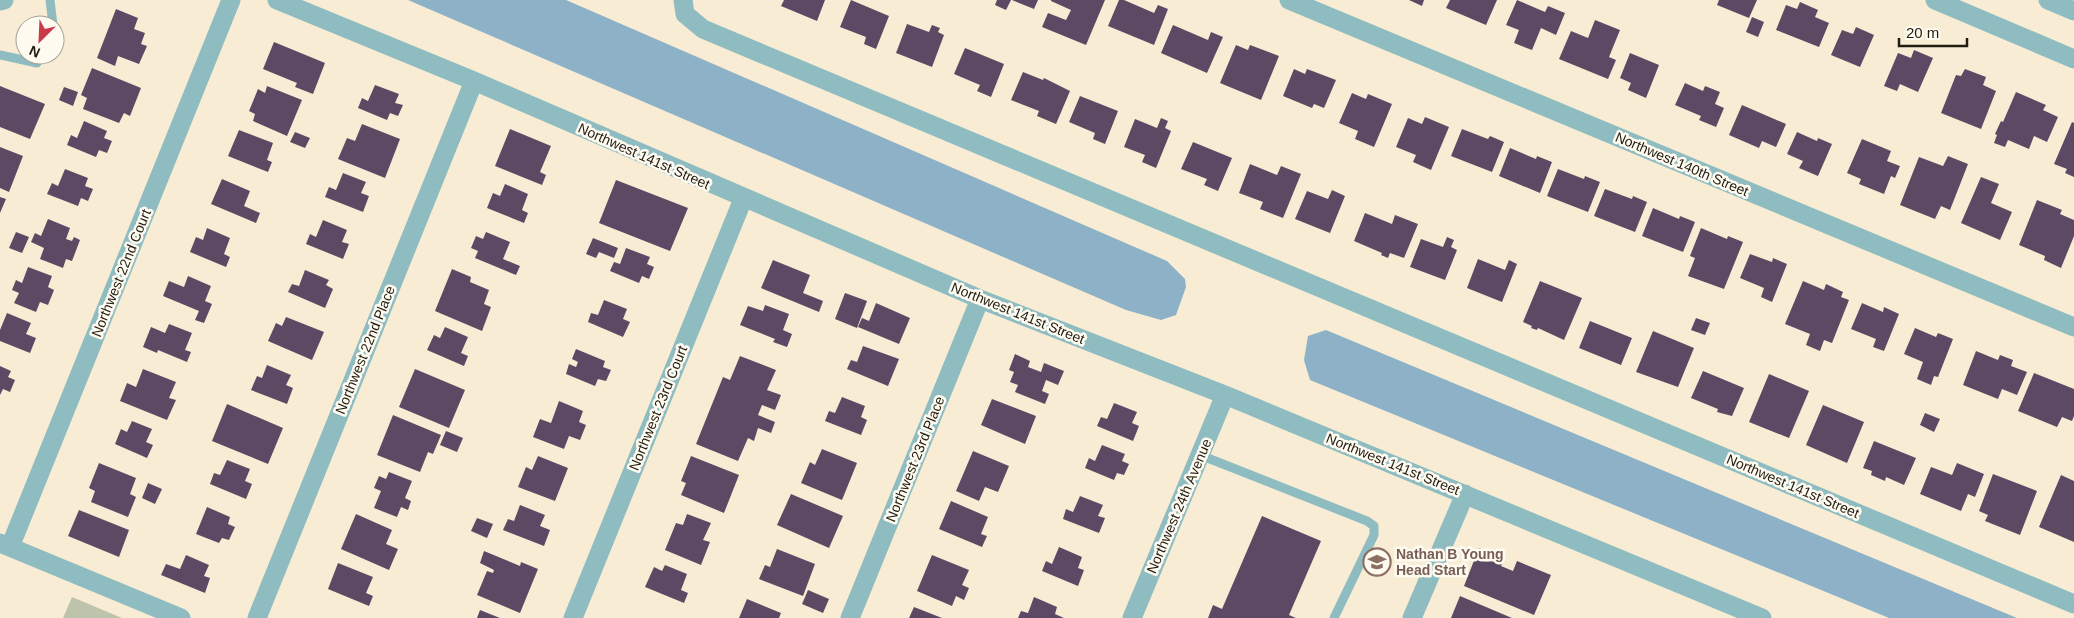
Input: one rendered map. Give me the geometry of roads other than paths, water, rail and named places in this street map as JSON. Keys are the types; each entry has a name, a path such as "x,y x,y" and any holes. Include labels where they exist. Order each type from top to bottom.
{"street":[{"path":"0,1 4,0"},
{"name":"Northwest 22nd Court","path":"5,545 231,0"},
{"name":"Northwest 141st Street","path":"277,0 474,81 743,199 980,299 1225,395 1762,618"},
{"name":"Northwest 140th Street","path":"1289,0 2074,327"},
{"path":"1934,0 2074,59"},
{"path":"2048,0 2074,11"},
{"name":"Northwest 141st Street","path":"684,7 703,28 2074,604"},
{"name":"Northwest 22nd Place","path":"257,618 474,81"},
{"name":"Northwest 23rd Court","path":"573,618 743,199"},
{"name":"Northwest 23rd Place","path":"850,618 980,299"},
{"name":"Northwest 24th Avenue","path":"1132,618 1225,395"},
{"path":"1412,618 1466,494"},
{"path":"5,545 181,618"}],"lane":[{"path":"50,0 52,15"},
{"path":"0,55 15,58"},
{"path":"1200,455 1367,521 1374,526 1374,535 1334,618"}],"water":[{"path":"408,0 566,0 1167,261 1185,279 1186,287 1176,315 1161,320 1126,310"},
{"path":"1326,330 2017,618 1889,618 1310,380 1304,360 1308,336"}],"place":[{"name":"Nathan B Young Head Start","path":"1377,562"}]}
